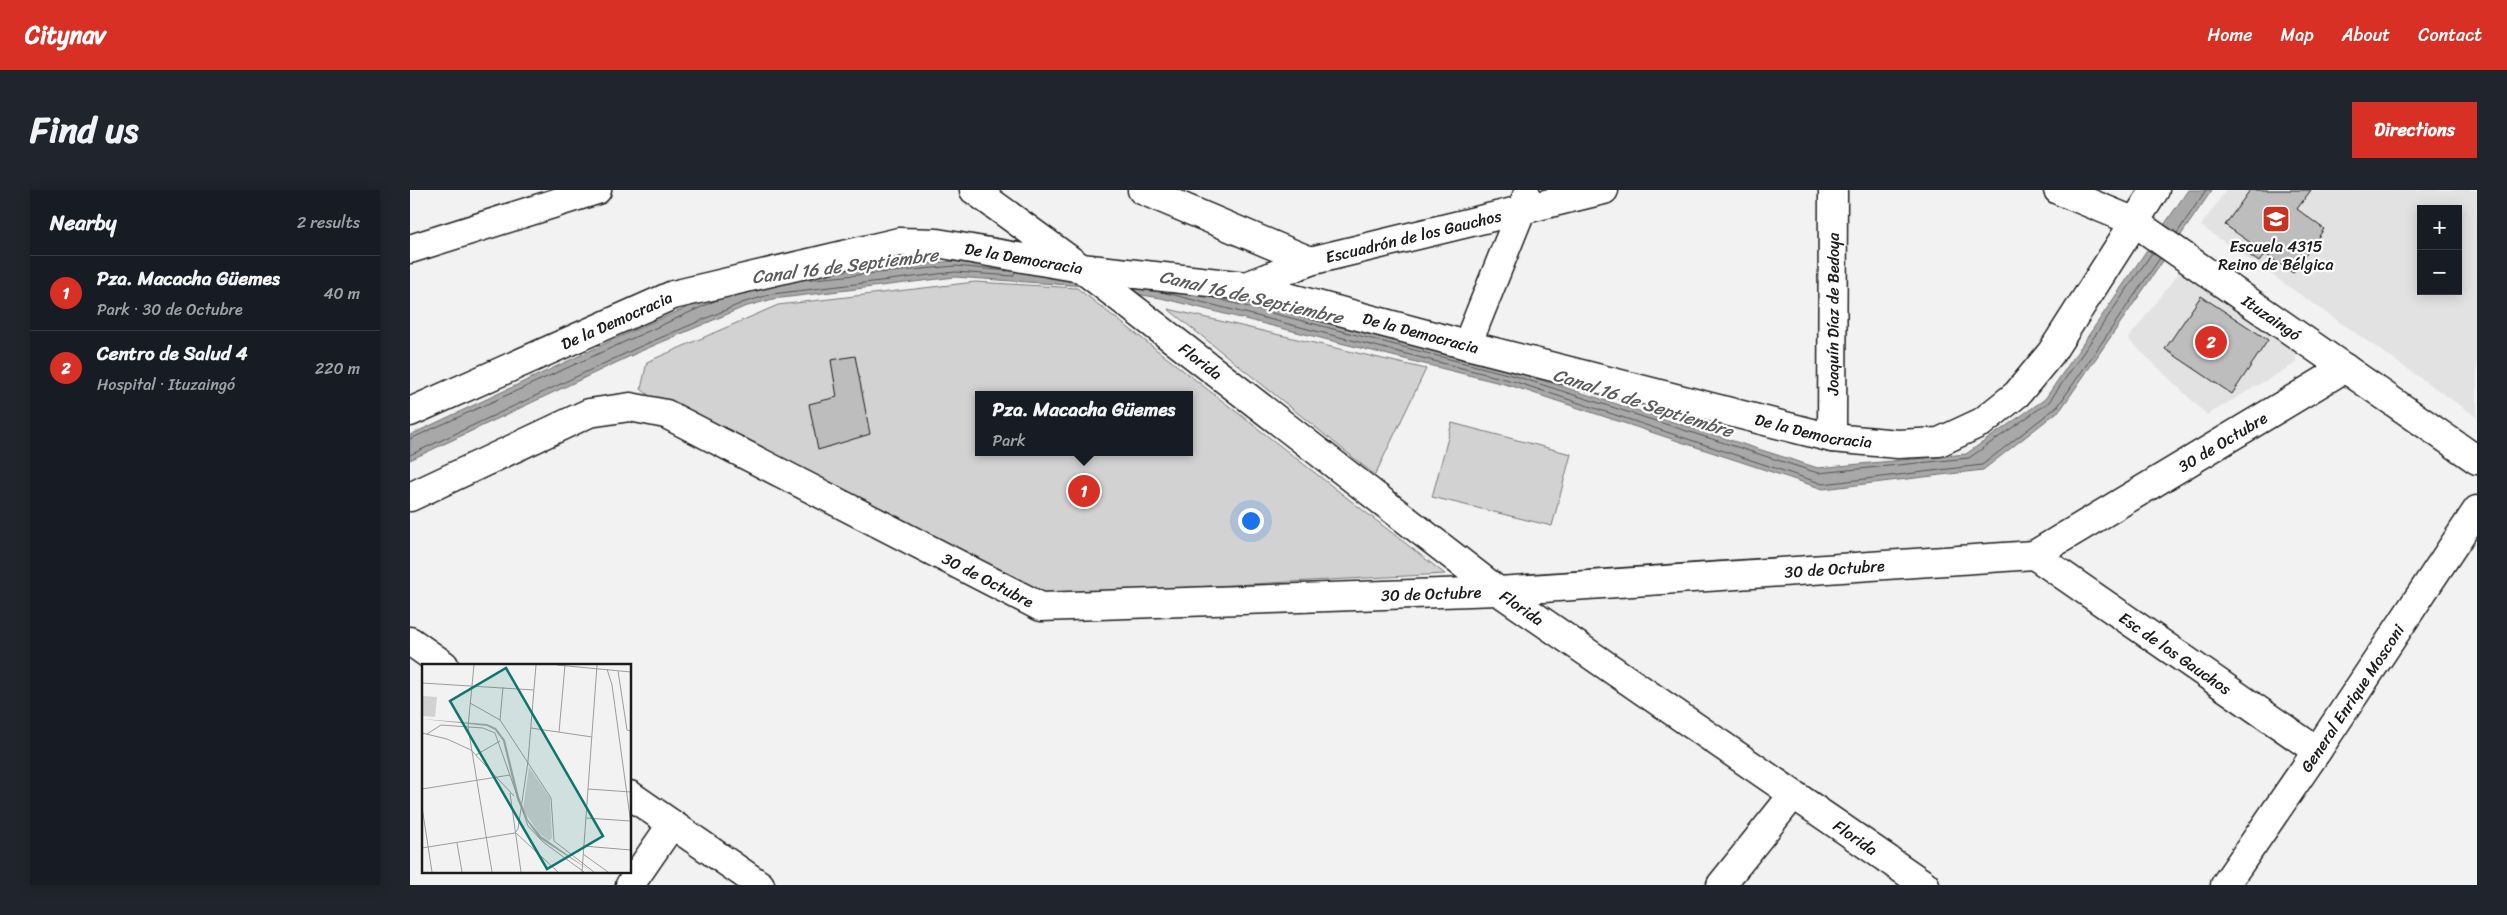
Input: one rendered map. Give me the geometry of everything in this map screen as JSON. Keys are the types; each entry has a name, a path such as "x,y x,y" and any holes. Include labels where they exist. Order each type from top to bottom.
{"street":[{"path":"410,248 597,190"},
{"name":"Florida","path":"974,190 1081,268 1498,591 1924,885"},
{"name":"Escuadrón de los Gauchos","path":"1142,190 1310,261"},
{"name":"Escuadrón de los Gauchos","path":"1246,286 1310,261 1526,199 1604,190"},
{"name":"Joaquín Díaz de Bedoya","path":"1832,438 1833,190"},
{"name":"Ituzaingó","path":"2058,190 2133,221 2477,460"},
{"name":"De la Democracia","path":"410,412 673,295 899,242 937,243 1081,268 1246,286 1467,345 1832,438 1898,444 1940,442 1982,422 2017,394 2051,353 2133,221 2155,190"},
{"path":"1467,345 1526,199"},
{"name":"30 de Octubre","path":"410,497 589,413 630,407 666,414 1041,607 1498,591 2034,555 2345,368"},
{"name":"General Enrique Mosconi","path":"2225,885 2318,750 2477,510"},
{"name":"Esc de los Gauchos","path":"2034,555 2318,750"},
{"path":"1721,885 1793,795"},
{"path":"631,796 760,885"},
{"path":"630,885 672,824"}],"shaded area":[{"path":"2226,190 2477,190 2477,417 2201,226"},
{"path":"2183,267 2295,346 2296,363 2207,415 2128,339"},
{"path":"975,282 1077,288 1445,574 1076,593 1048,599 663,407 641,389 647,362 778,305"},
{"path":"1168,309 1426,369 1375,475"},
{"path":"1452,423 1571,454 1552,526 1432,497"}],"water":[{"path":"2188,190 2212,190 2061,409 1983,470 1823,489 1512,386 1161,298 1084,286 955,277 773,299 744,307 641,351 410,460 410,435 630,332 737,286 759,279 955,261 1077,272 1212,292 1516,372 1818,468 1966,454 2045,399"}],"building":[{"path":"2250,190 2311,190 2297,209 2324,229 2293,273 2265,254 2259,262 2245,252 2251,243 2225,225"},
{"path":"2201,296 2268,340 2232,394 2165,349"},
{"path":"855,356 870,434 818,450 809,404 837,397 831,360"}],"place":[{"name":"Escuela 4315 Reino de Bélgica","path":"2276,219"},
{"name":"Centro de Salud 4","path":"2211,342"},
{"name":"Pza. Macacha Güemes","path":"1084,491"}],"water label":[{"name":"Canal 16 de Septiembre","path":"845,266"},
{"name":"Canal 16 de Septiembre","path":"1251,297"},
{"name":"Canal 16 de Septiembre","path":"1643,403"}]}
